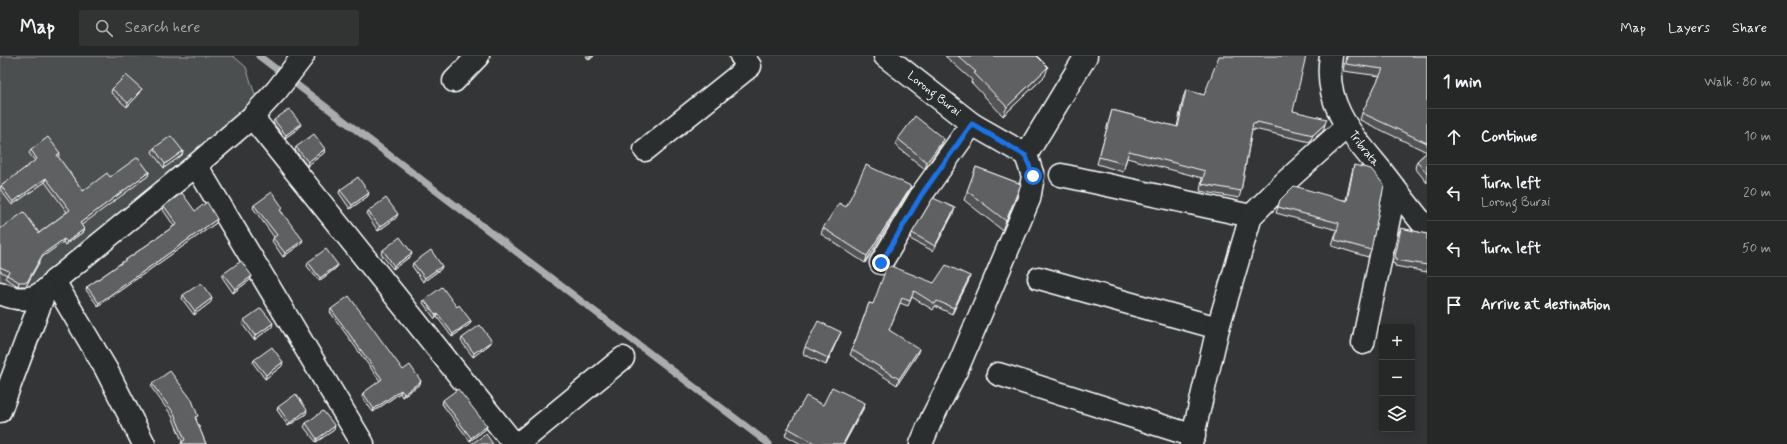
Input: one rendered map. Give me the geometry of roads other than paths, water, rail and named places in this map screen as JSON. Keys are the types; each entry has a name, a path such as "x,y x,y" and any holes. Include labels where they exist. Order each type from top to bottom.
{"street":[{"path":"454,81 478,56"},
{"path":"645,150 750,66 741,56"},
{"name":"Lorong Burai","path":"885,56 972,124 1026,156"},
{"path":"921,444 932,418 961,360 1029,199 1033,176 1026,156 1086,56"},
{"name":"Tribrata","path":"1331,56 1330,84 1335,103 1346,127 1427,229"},
{"path":"0,293 9,297 21,299 32,298 50,286 252,117 299,61"},
{"path":"252,117 514,444"},
{"path":"881,263 922,194 972,124"},
{"path":"998,374 1193,440 1218,328 1251,216 1346,127"},
{"path":"196,165 363,444"},
{"path":"1061,175 1251,216"},
{"path":"1363,343 1395,189"},
{"path":"1039,278 1218,328"},
{"path":"0,411 50,286"},
{"path":"50,286 106,369 144,444"},
{"path":"518,444 623,358"}],"waterway":[{"path":"259,56 769,444"}]}
